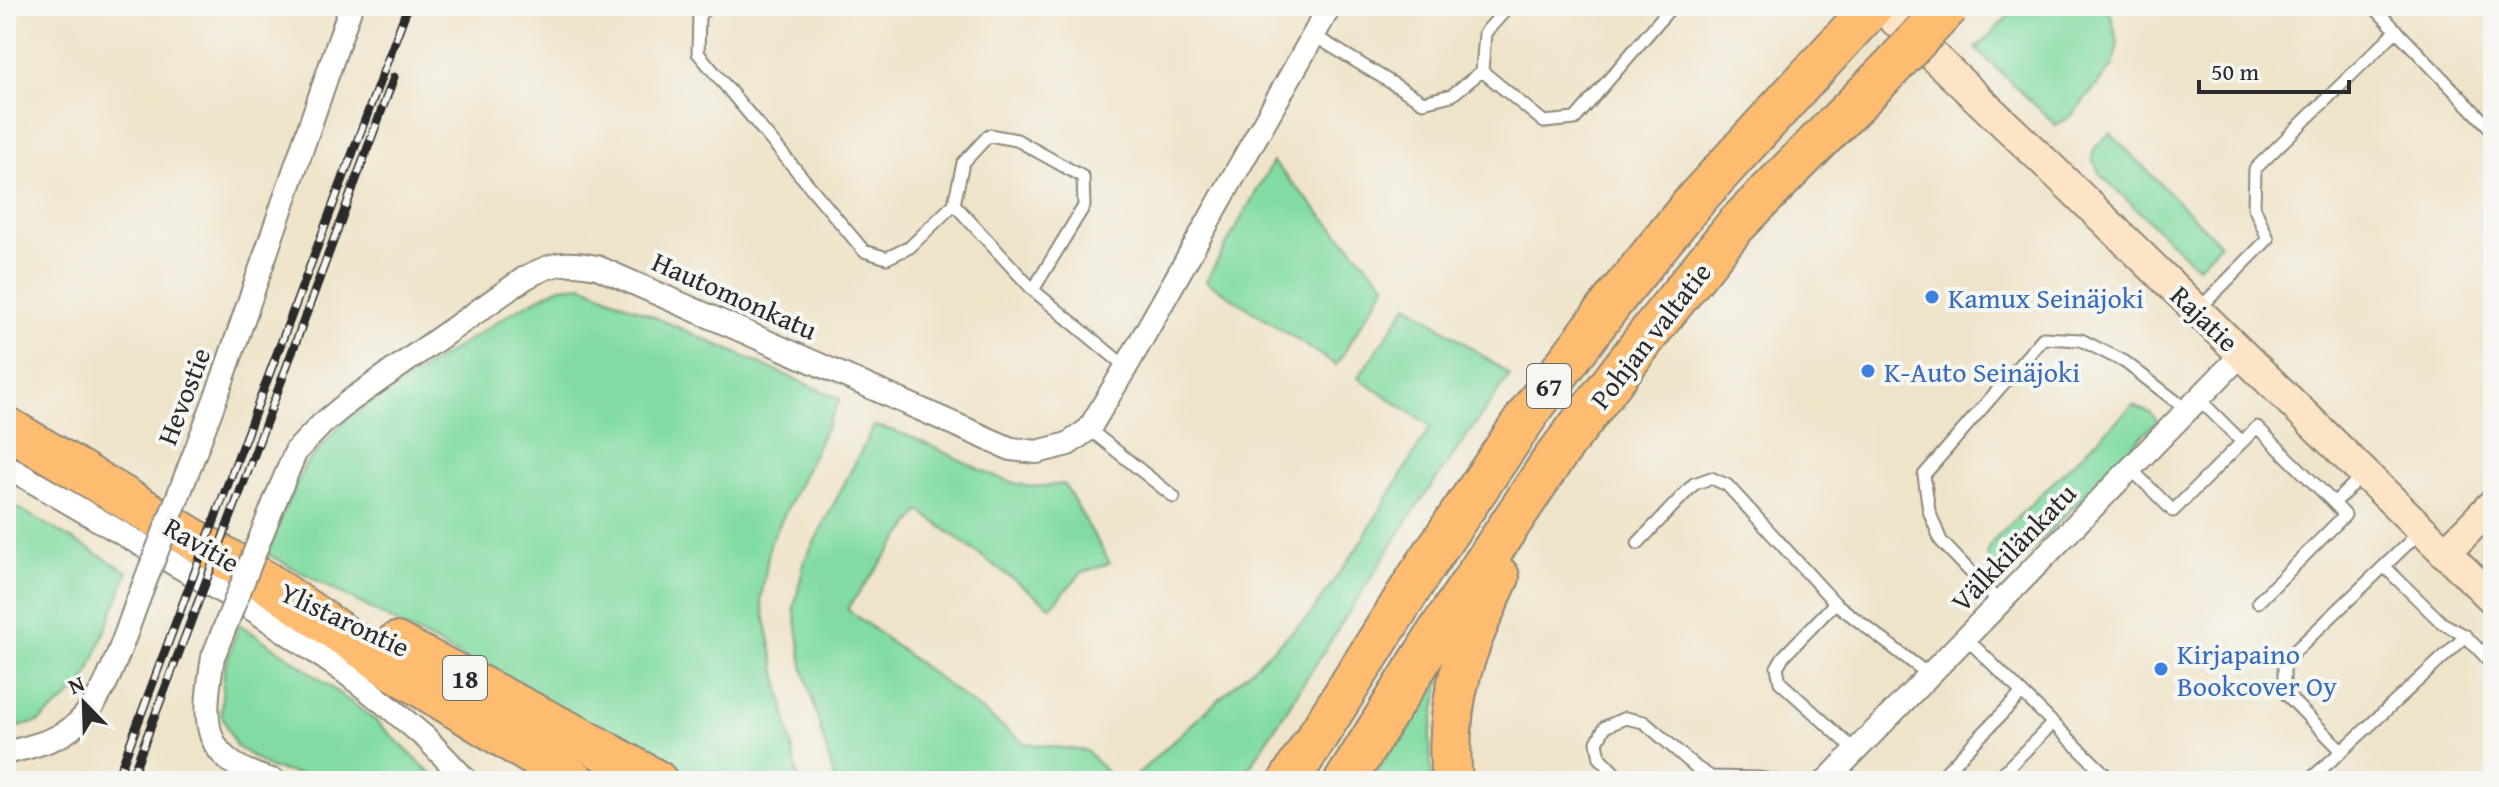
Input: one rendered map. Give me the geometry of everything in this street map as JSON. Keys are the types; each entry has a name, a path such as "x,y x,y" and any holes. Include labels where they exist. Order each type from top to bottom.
{"highway":[{"name":"Pohjan valtatie","path":"1345,781 1438,632 1552,461 1653,328 1736,225 1949,6"},
{"name":"Pohjan valtatie","path":"1290,778 1421,572 1531,410 1614,300 1697,198 1860,20"},
{"name":"18","path":"6,427 269,584"},
{"path":"1452,781 1448,745 1460,666 1552,461"},
{"name":"Ylistarontie","path":"269,584 394,670 575,781"},
{"name":"Ylistarontie","path":"269,584 385,637 581,738 657,781"}],"street":[{"name":"Hevostie","path":"6,753 63,735 89,713 109,676 222,381 351,6"},
{"path":"1089,429 1330,6"},
{"name":"Rajatie","path":"1880,6 2493,599"},
{"name":"Hautomonkatu","path":"275,781 249,774 222,756 209,732 206,700 213,657 296,451 351,400 545,267 566,261 597,267 1011,449 1037,452 1068,444 1089,429"},
{"name":"Välkkilänkatu","path":"1826,781 2242,354"},
{"name":"Ravitie","path":"6,466 255,611 346,673 426,738 467,781"},
{"path":"2445,553 2493,504"}],"lane":[{"path":"710,6 699,15 698,53 864,251 887,258 910,247 954,204 963,163 989,135 1017,140 1083,177 1084,206 1033,290"},
{"path":"1312,35 1423,102 1452,95 1482,71 1485,33 1509,6"},
{"path":"1482,71 1544,122 1575,119 1672,6"},
{"path":"2373,6 2493,131"},
{"path":"2198,311 2268,239 2254,207 2255,169 2397,30"},
{"path":"954,204 1033,290 1126,367"},
{"path":"2000,603 1941,541 1929,511 1924,475 2043,338 2081,340 2125,362 2193,404 2242,442"},
{"path":"2131,469 2173,511 2257,427 2334,503 2345,515 2258,602"},
{"path":"1089,429 1174,497"},
{"path":"2334,503 2364,474"},
{"path":"1638,543 1694,484 1711,478 1727,485 1835,603 1929,675"},
{"path":"2342,751 2284,692 2284,668 2295,651 2422,530"},
{"path":"2385,567 2442,623 2466,636 2493,665"},
{"path":"1835,603 1777,667 1780,682 1856,751"},
{"path":"2308,781 2466,636"},
{"path":"1966,638 2112,781"},
{"path":"2482,653 2493,641"},
{"path":"1937,781 2022,693"},
{"path":"1622,781 1600,758 1597,742 1605,727 1625,718 1644,722 1711,777 1779,781"},
{"path":"1995,781 2053,723"}],"green space":[{"path":"2018,6 2104,6 2111,15 2118,42 2113,66 2071,116 2056,125 1976,49"},
{"path":"2110,133 2220,244 2197,267 2101,175 2092,159 2094,149"},
{"path":"1273,162 1386,285 1336,365 1206,281"},
{"path":"582,285 840,399 770,544 761,599 799,781 697,781 267,554 305,465 348,417 514,311 560,287"},
{"path":"1408,304 1510,375 1411,515 1241,781 1130,781 1309,616 1357,548 1431,426 1358,378"},
{"path":"2133,405 2151,413 2157,421 2003,579 1990,564 1987,554 1992,542"},
{"path":"874,426 913,438 1006,480 1030,487 1064,484 1110,563 1081,573 1051,607 920,511 847,609 1024,743 1087,751 1114,781 835,781 803,666 794,607 805,560"},
{"path":"6,501 128,572 84,685 38,722 6,730"},
{"path":"239,624 376,721 439,781 333,781 270,768 236,746 221,714 224,671"},
{"path":"1442,674 1430,737 1432,781 1372,781 1434,678"}],"railway":[{"path":"116,781 408,6"},
{"path":"130,781 394,77"}],"place":[{"name":"Kamux Seinäjoki","path":"1932,297"},
{"name":"K-Auto Seinäjoki","path":"1868,371"},
{"name":"Kirjapaino Bookcover Oy","path":"2161,669"}]}
